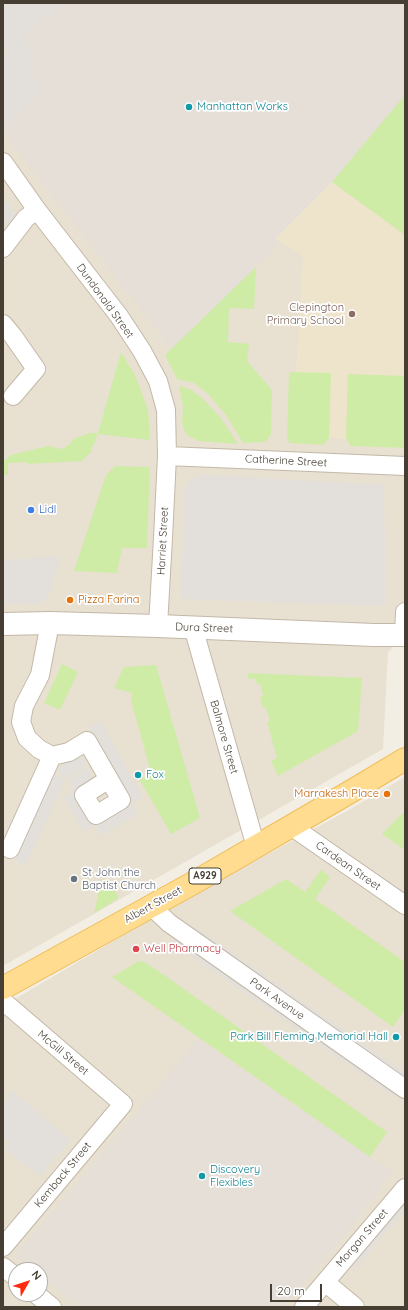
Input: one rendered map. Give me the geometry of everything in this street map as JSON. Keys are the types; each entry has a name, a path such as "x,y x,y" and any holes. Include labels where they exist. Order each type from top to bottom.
{"main road":[{"name":"Albert Street","path":"3,988 256,847 405,759"}],"street":[{"name":"Dundonald Street","path":"3,162 37,210 119,316 142,351 158,381 166,410 166,456"},
{"path":"3,248 26,218 37,210"},
{"path":"3,324 36,369 13,396"},
{"name":"Catherine Street","path":"166,456 405,466"},
{"name":"Harriet Street","path":"158,626 166,456"},
{"path":"404,635 405,612"},
{"path":"50,623 40,675 24,706 21,722 27,738 39,749 52,756 69,752 87,741 109,779"},
{"name":"Dura Street","path":"3,624 50,623 192,627 374,636 404,635"},
{"name":"Balmore Street","path":"192,627 256,847"},
{"path":"10,849 52,756"},
{"name":"Cardean Street","path":"291,826 405,905"},
{"name":"Park Avenue","path":"151,906 169,923 405,1089"},
{"name":"McGill Street","path":"3,1001 123,1104"},
{"name":"Kemback Street","path":"3,1247 123,1104"},
{"name":"Morgan Street","path":"304,1307 405,1188"},
{"path":"325,1282 355,1307"}],"shaded area":[{"path":"3,3 405,3 405,636 388,652 383,749 3,966"},
{"path":"3,3 405,3 405,95 332,182 275,239 281,243 172,349 3,132"},
{"path":"3,3 60,3 61,5 21,36 37,57 26,66 45,91 3,124 3,62 7,59 9,50 3,42"},
{"name":"Clepington Primary School","path":"332,182 405,235 405,448 351,446 345,439 329,438 323,445 289,443 287,434 289,372 296,372 303,256 275,239"},
{"path":"3,198 16,215 3,229"},
{"path":"204,475 384,485 386,606 181,599 184,489 191,479"},
{"path":"61,556 48,596 40,604 3,604 3,560"},
{"path":"100,721 143,797 132,803 138,814 100,836 94,825 131,803 88,728"},
{"path":"81,755 87,766 64,779 65,780 25,866 14,860 53,775 63,779 57,768"},
{"path":"88,767 94,779 75,791 94,825 83,831 63,797 74,790 68,779"},
{"path":"405,777 405,1307 3,1307 3,1006 180,902 347,811"},
{"path":"194,926 405,1073 405,1081 190,932"},
{"path":"176,938 401,1093 395,1097 172,943"},
{"name":"Discovery Flexibles","path":"199,1039 392,1172 341,1240 284,1307 79,1307 48,1282 48,1262 23,1262 15,1256"},
{"path":"12,1091 70,1140 40,1176 4,1149 9,1143 3,1138 3,1102"},
{"path":"405,1197 405,1210 356,1268 351,1263"}],"green space":[{"path":"405,95 405,235 332,182"},
{"path":"256,267 254,309 229,308 228,342 249,344 247,361 272,390 271,434 264,442 243,443 226,415 208,394 194,383 177,379 165,355"},
{"path":"121,352 136,377 148,410 150,440 97,434 96,441 91,449 92,451 82,461 28,464 28,462 8,463 8,475 3,475 3,462 11,455 48,446 62,449 70,444 73,439 90,433 98,433"},
{"path":"289,372 331,373 329,438 323,445 289,443 287,434"},
{"path":"348,374 405,376 405,448 351,446 346,439"},
{"path":"179,386 190,389 203,399 221,418 238,444 198,441 187,435 182,423 183,406"},
{"path":"115,466 150,467 147,548 122,548 117,573 74,571 106,475"},
{"path":"62,664 78,672 60,710 44,703"},
{"path":"156,665 200,818 171,834 140,780 151,773 131,700 132,693 114,688 124,667"},
{"path":"247,673 362,678 358,731 278,776 271,761 277,758 267,722 270,721 266,708 263,708 260,697 263,696 260,684 257,684 255,678 249,680"},
{"path":"405,811 405,850 382,834"},
{"path":"321,870 330,877 315,899 405,962 405,1010 393,1027 230,911 286,879 305,892"},
{"path":"102,879 109,881 119,898 94,913"},
{"path":"139,961 144,962 154,968 387,1132 370,1157 112,977"}],"place":[{"name":"Manhattan Works","path":"189,107"},
{"name":"Clepington Primary School","path":"352,314"},
{"name":"Lidl","path":"31,510"},
{"name":"Pizza Farina","path":"70,600"},
{"name":"Fox","path":"138,775"},
{"name":"Marrakesh Place","path":"387,794"},
{"name":"St John the Baptist Church","path":"74,879"},
{"name":"Well Pharmacy","path":"136,949"},
{"name":"Park Bill Fleming Memorial Hall","path":"396,1037"},
{"name":"Discovery Flexibles","path":"202,1176"}]}
